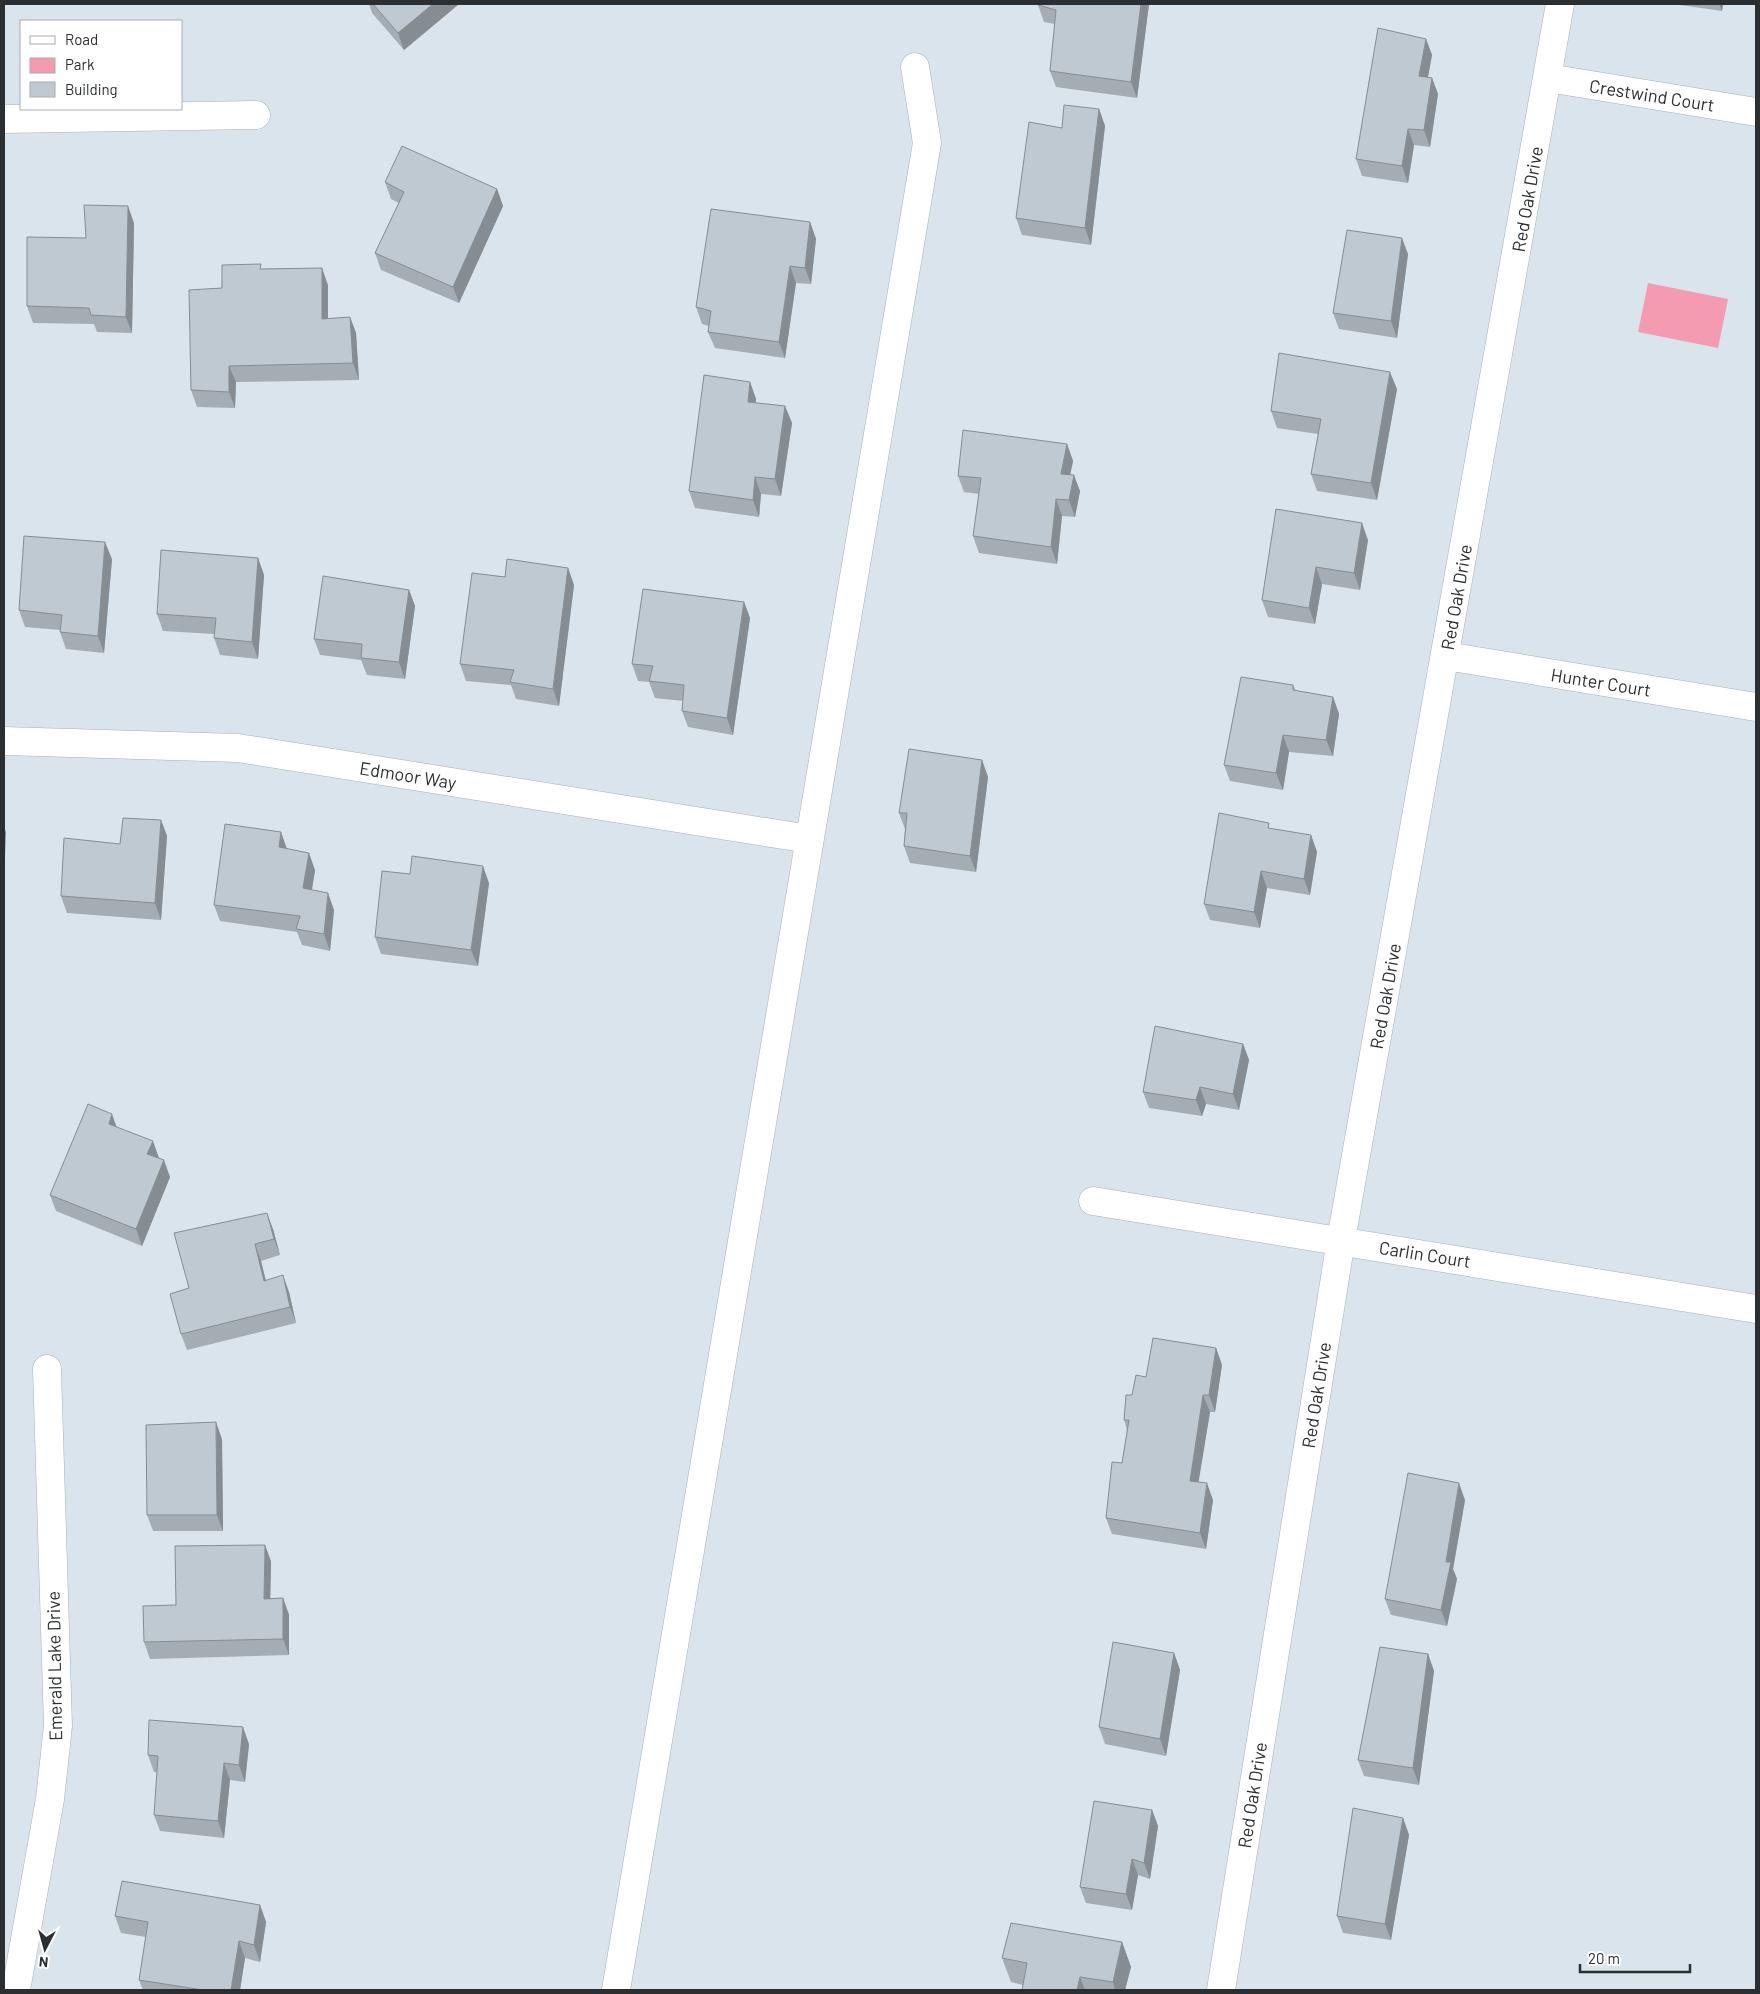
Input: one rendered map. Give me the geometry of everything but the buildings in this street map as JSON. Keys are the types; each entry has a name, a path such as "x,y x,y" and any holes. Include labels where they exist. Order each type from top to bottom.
{"street":[{"name":"Red Oak Drive","path":"1221,1990 1341,1240 1446,656 1560,4"},
{"path":"616,1990 927,143 915,67"},
{"name":"Crestwind Court","path":"1548,78 1756,112"},
{"path":"4,119 256,116"},
{"name":"Hunter Court","path":"1446,656 1756,707"},
{"name":"Edmoor Way","path":"4,742 238,748 809,839"},
{"name":"Carlin Court","path":"1093,1201 1756,1309"},
{"name":"Emerald Lake Drive","path":"16,1990 50,1799 58,1726 47,1369"}],"green space":[{"path":"1648,283 1728,299 1718,348 1638,332"}]}
